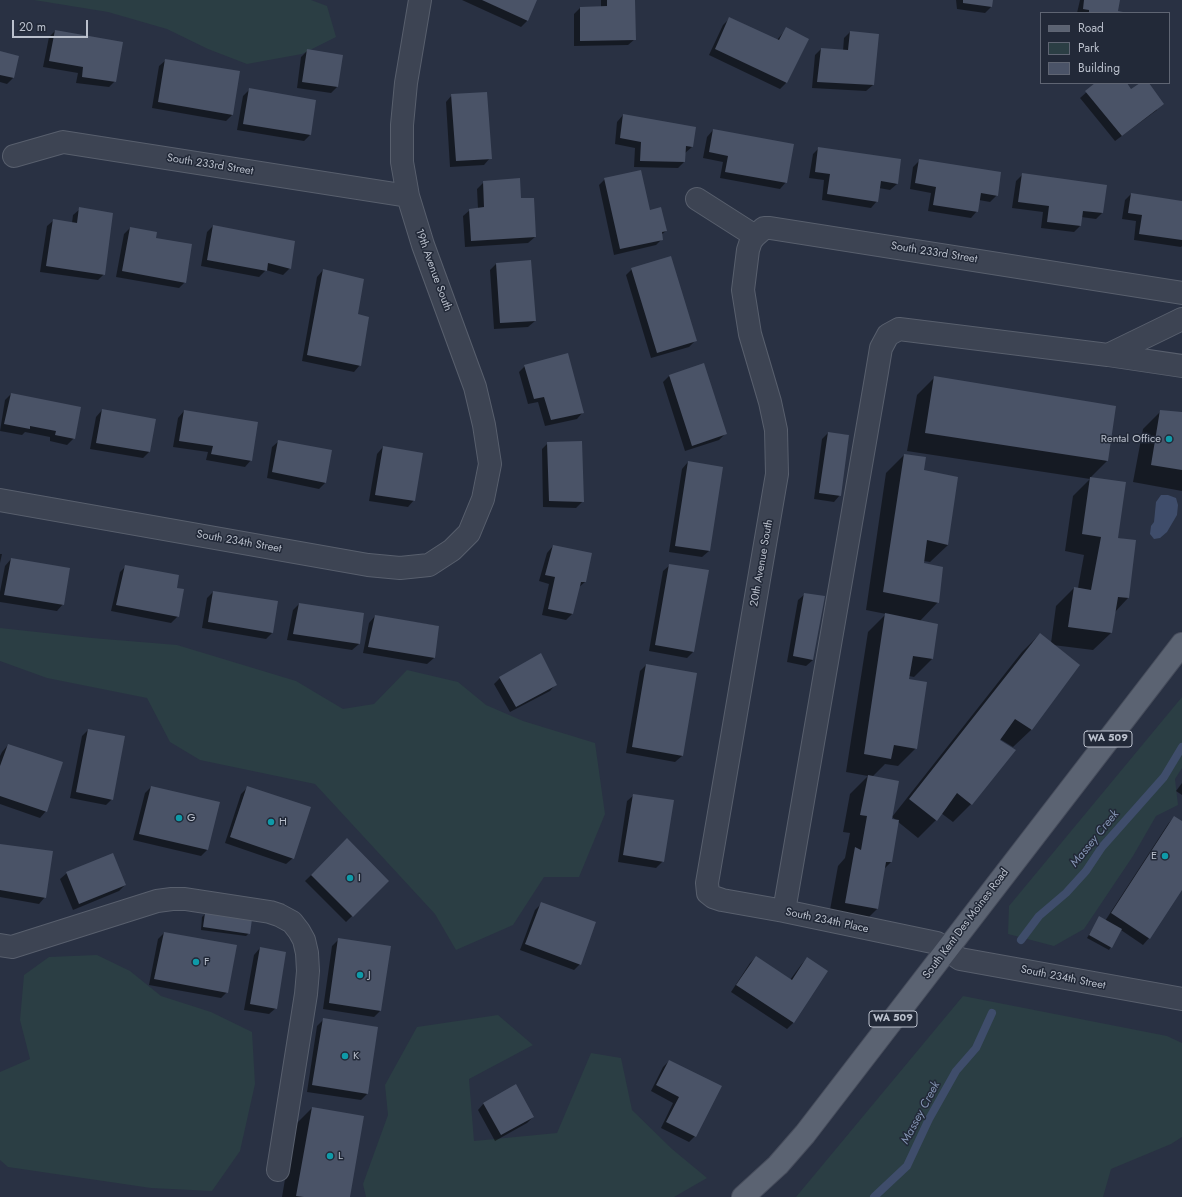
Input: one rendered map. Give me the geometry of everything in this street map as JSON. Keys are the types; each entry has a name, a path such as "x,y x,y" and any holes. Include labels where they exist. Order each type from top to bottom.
{"main road":[{"name":"South Kent Des Moines Road","path":"743,1197 778,1165 805,1134 1182,644"}],"street":[{"name":"19th Avenue South","path":"420,0 406,83 402,125 402,162 408,196 423,245 475,387 484,425 490,464 483,499 469,533"},
{"name":"South 233rd Street","path":"14,156 63,142 408,196"},
{"path":"697,199 755,236"},
{"name":"South 233rd Street","path":"755,236 764,228 770,228 1182,292"},
{"name":"20th Avenue South","path":"708,893 707,883 777,474 776,430 770,402 750,334 743,290 748,250 751,241 755,236"},
{"path":"1108,356 1182,318"},
{"path":"784,912 876,378 882,348 888,335 898,329 1182,366"},
{"name":"South 234th Street","path":"0,500 368,565 400,568 429,565 452,550 469,533"},
{"name":"South 234th Place","path":"708,893 713,897 722,900 937,943 946,950"},
{"path":"0,945 12,947 157,901 172,899 185,899 270,912 292,922 304,940 307,953 308,971 306,994 278,1170"},
{"name":"South 234th Street","path":"946,950 960,959 1182,999"}],"green space":[{"path":"34,0 311,0 327,6 336,37 302,54 247,64 208,49 167,29 108,12"},
{"path":"0,628 177,645 296,681 343,709 374,704 407,670 458,682 486,705 523,721 595,743 605,814 579,877 544,877 513,925 456,950 435,914 315,784 200,760 170,742 147,698 47,678 0,661"},
{"path":"1182,697 1182,768 1175,779 1178,805 1156,816 1133,856 1084,929 1054,946 1008,934 1009,906"},
{"path":"97,955 130,971 161,996 211,1012 252,1032 255,1084 240,1151 212,1191 151,1188 8,1167 0,1160 0,1072 30,1059 20,1020 24,975 49,957"},
{"path":"963,996 1167,1036 1182,1043 1182,1137 1171,1144 1111,1169 1103,1197 796,1197"},
{"path":"498,1015 533,1045 469,1079 474,1141 557,1133 591,1053 621,1058 632,1110 672,1149 707,1178 674,1197 366,1197 363,1184 388,1115 385,1085 417,1027"}],"water":[{"path":"1161,495 1168,495 1176,498 1178,505 1177,515 1167,532 1160,538 1154,539 1150,534 1151,526 1154,522 1156,502"}],"building":[{"path":"482,0 537,0 528,21"},
{"path":"607,0 635,0 636,40 580,41 580,7 607,6"},
{"path":"963,0 993,0 992,7 963,3"},
{"path":"1084,0 1120,0 1118,11 1123,12 1089,12 1089,10 1083,9"},
{"path":"729,17 779,40 786,27 809,39 787,83 715,49"},
{"path":"55,30 123,42 116,82 82,77 83,67 49,61"},
{"path":"850,31 879,34 874,85 817,82 821,48 848,50"},
{"path":"307,49 343,55 338,87 302,82"},
{"path":"0,51 19,56 14,78 0,75"},
{"path":"165,59 240,71 233,115 158,102"},
{"path":"1094,84 1128,84 1131,89 1138,84 1150,84 1164,104 1122,136 1085,91"},
{"path":"249,88 316,100 311,135 243,124"},
{"path":"487,92 492,159 456,161 451,94"},
{"path":"623,114 696,127 693,147 686,146 685,162 640,161 641,142 620,138"},
{"path":"713,129 794,144 787,183 725,172 728,156 709,152"},
{"path":"818,147 901,159 898,184 881,181 878,202 827,194 830,174 815,172"},
{"path":"919,159 1001,172 998,196 981,193 978,212 933,205 936,187 915,183"},
{"path":"641,170 650,210 661,207 667,231 662,232 663,240 620,249 604,178"},
{"path":"1022,173 1107,185 1103,213 1083,211 1081,226 1047,222 1049,206 1018,202"},
{"path":"520,178 521,198 534,198 536,237 471,241 469,209 484,207 483,181"},
{"path":"1131,193 1182,201 1182,240 1139,234 1142,215 1128,213"},
{"path":"79,207 113,213 105,275 46,266 53,219 77,223"},
{"path":"213,225 295,241 291,269 268,263 267,271 207,260"},
{"path":"130,227 157,232 156,238 192,244 186,283 122,271"},
{"path":"671,256 697,341 657,353 631,268"},
{"path":"531,260 536,321 500,323 496,263"},
{"path":"323,269 364,279 358,314 369,317 361,366 307,355"},
{"path":"568,353 584,413 551,420 544,397 534,399 524,365"},
{"path":"704,363 727,434 692,446 669,375"},
{"path":"934,376 1116,406 1108,461 925,433"},
{"path":"11,393 81,407 75,439 55,435 56,431 30,426 30,429 4,424"},
{"path":"102,409 156,419 150,452 96,443"},
{"path":"184,410 258,422 252,461 211,454 213,446 179,441"},
{"name":"Rental Office","path":"1160,410 1182,412 1182,470 1151,465"},
{"path":"828,432 849,435 841,496 819,493"},
{"path":"278,440 332,450 326,483 272,472"},
{"path":"582,441 584,502 549,501 547,442"},
{"path":"383,446 423,453 415,501 375,495"},
{"path":"904,454 926,457 924,470 958,477 948,545 927,540 924,563 943,567 939,603 883,592"},
{"path":"688,461 723,467 710,551 675,546"},
{"path":"1090,477 1126,482 1118,538 1136,540 1129,598 1118,597 1112,633 1068,627 1074,587 1091,590 1101,537 1082,534"},
{"path":"553,545 592,553 586,582 581,582 573,614 548,609 555,577 545,575"},
{"path":"11,558 70,568 64,605 4,595"},
{"path":"669,564 709,570 694,652 655,645"},
{"path":"125,565 179,575 177,588 184,589 179,617 116,605"},
{"path":"213,591 278,601 273,633 208,622"},
{"path":"804,593 825,596 813,660 793,656"},
{"path":"299,603 364,613 360,644 293,634"},
{"path":"885,613 938,624 933,659 913,656 909,679 927,682 917,749 894,745 891,759 864,754"},
{"path":"375,615 439,626 435,658 368,647"},
{"path":"1040,633 1080,665 1032,730 1015,719 1000,740 1016,750 972,805 957,793 937,821 909,799"},
{"path":"541,653 557,685 516,707 499,677"},
{"path":"646,664 697,673 683,756 632,747"},
{"path":"88,729 125,736 113,800 76,792"},
{"path":"8,744 63,762 47,812 0,796 0,766"},
{"path":"868,775 899,781 892,819 899,820 892,862 886,862 878,909 845,903 855,847 861,850 867,816 860,815"},
{"name":"G","path":"151,786 220,802 208,850 139,834"},
{"name":"H","path":"247,786 311,807 294,859 230,837"},
{"path":"633,794 674,800 664,862 623,855"},
{"name":"E","path":"1174,816 1182,821 1182,890 1150,939 1111,913"},
{"name":"I","path":"347,838 389,881 353,917 311,875"},
{"path":"0,844 53,851 46,898 0,890"},
{"path":"113,853 126,885 79,904 66,872"},
{"path":"541,902 596,922 581,965 525,944"},
{"path":"205,913 252,919 250,934 203,927"},
{"path":"1099,916 1122,929 1112,948 1089,935"},
{"name":"F","path":"164,932 237,945 228,993 154,979"},
{"name":"J","path":"338,938 391,946 381,1011 329,1003"},
{"path":"260,947 286,952 277,1009 250,1004"},
{"path":"756,956 792,980 807,957 828,971 794,1023 736,985"},
{"name":"K","path":"323,1018 378,1027 368,1094 312,1085"},
{"path":"669,1060 722,1086 696,1137 666,1122 679,1097 656,1085"},
{"path":"516,1084 534,1117 501,1135 483,1103"},
{"name":"L","path":"312,1107 364,1116 350,1197 296,1196"}],"waterway":[{"name":"Massey Creek","path":"1021,940 1039,916 1066,893 1086,871 1102,847 1164,777 1182,747"},
{"name":"Massey Creek","path":"874,1197 907,1166 929,1119 956,1071 976,1048 992,1013"}],"place":[{"name":"Rental Office","path":"1169,439"},
{"name":"G","path":"179,818"},
{"name":"H","path":"271,822"},
{"name":"E","path":"1165,856"},
{"name":"I","path":"350,878"},
{"name":"F","path":"196,962"},
{"name":"J","path":"360,975"},
{"name":"K","path":"345,1056"},
{"name":"L","path":"330,1156"}]}
